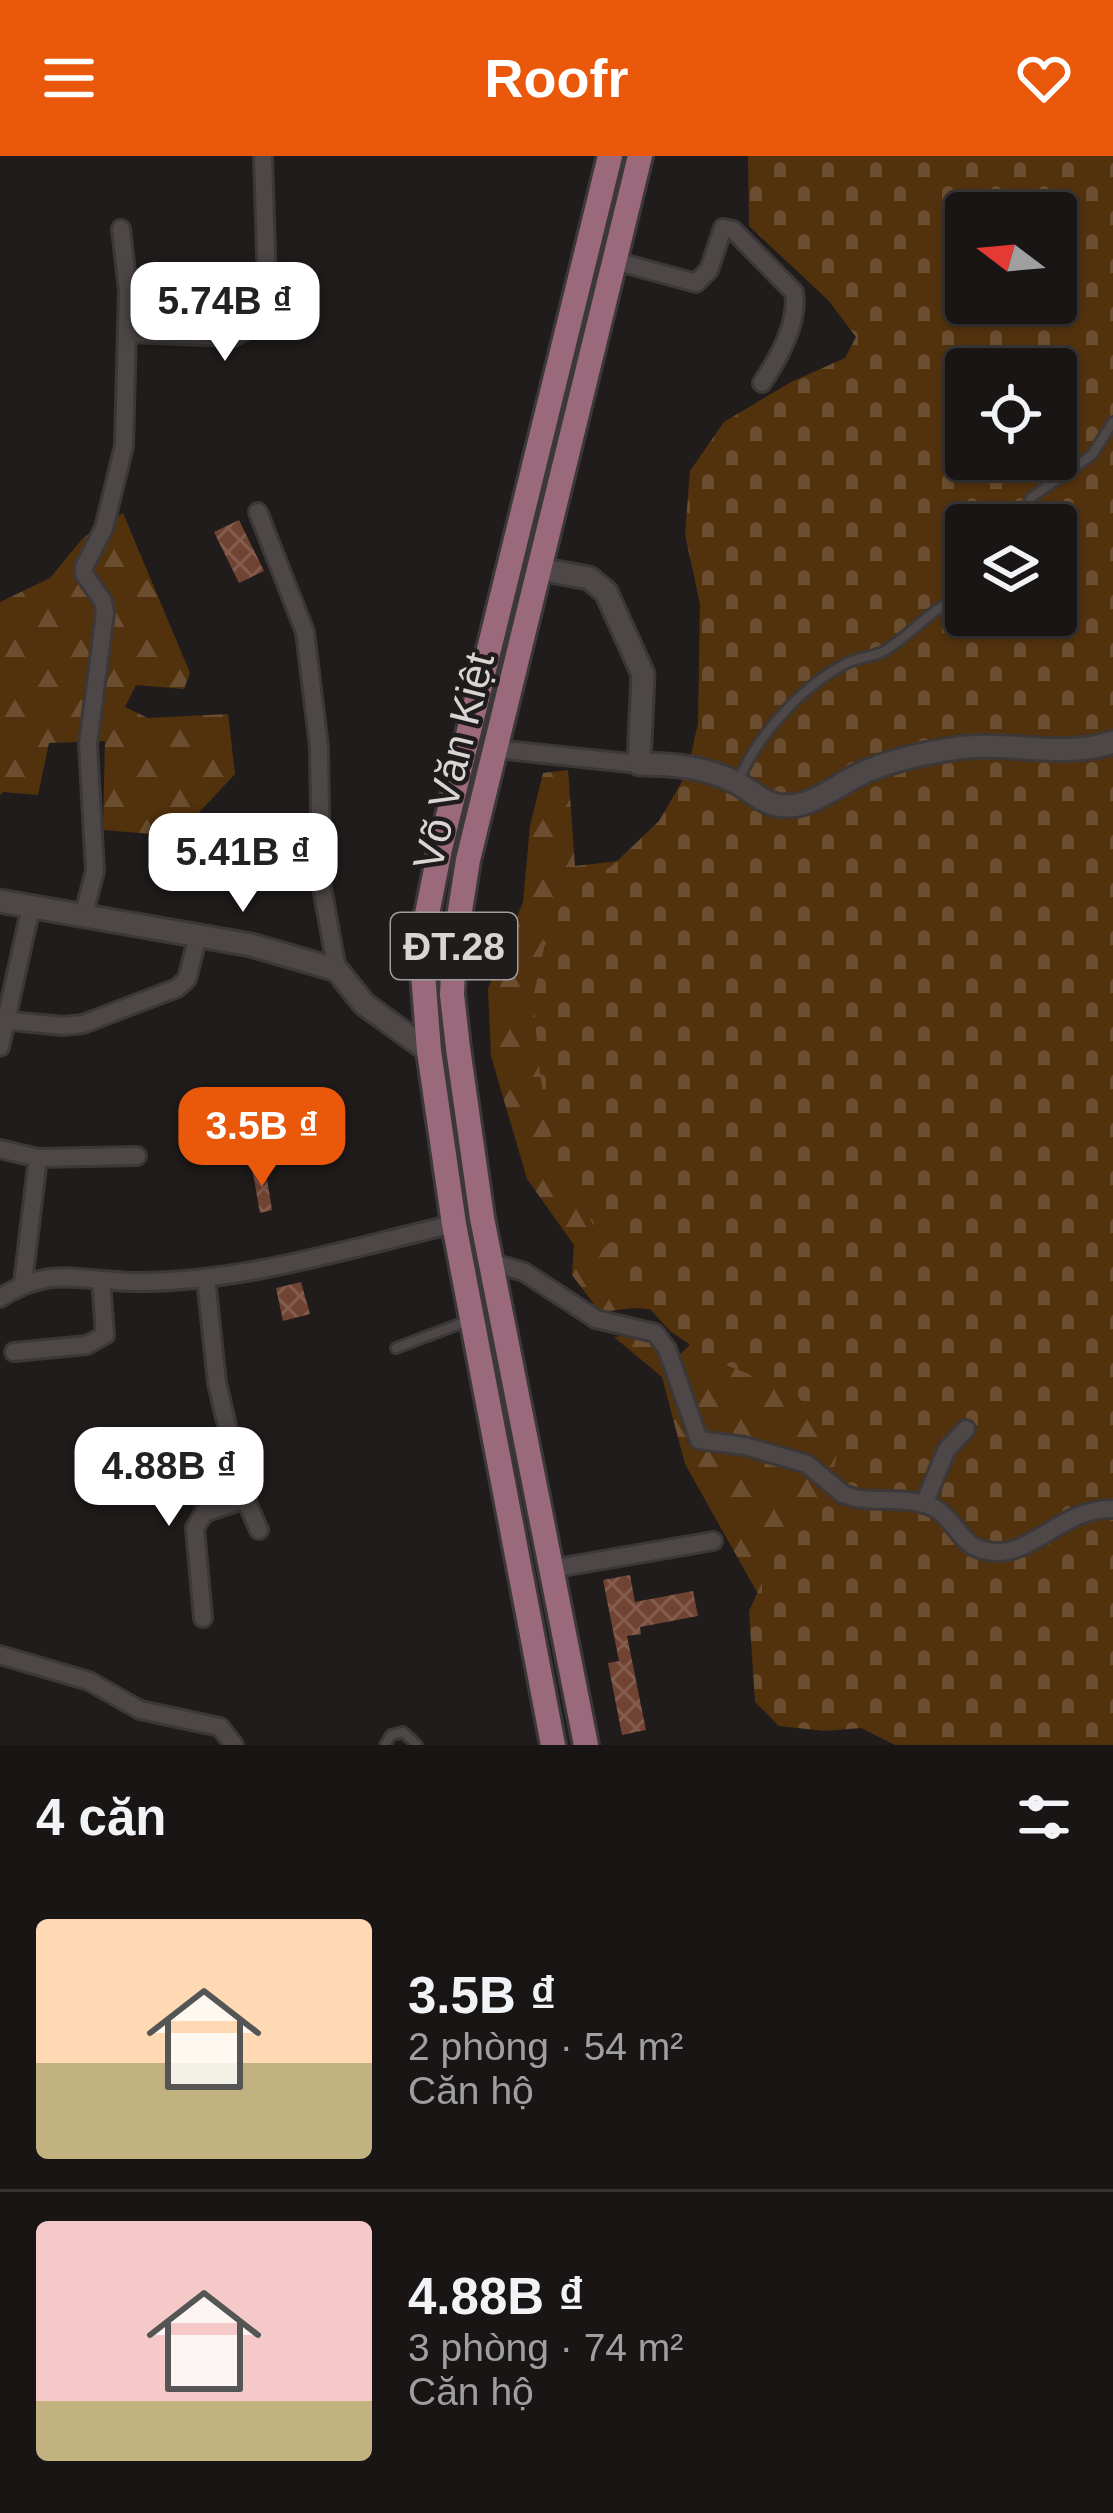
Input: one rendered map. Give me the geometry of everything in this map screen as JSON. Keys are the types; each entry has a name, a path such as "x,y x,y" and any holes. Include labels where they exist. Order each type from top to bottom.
{"main road":[{"name":"Võ Văn Kiệt","path":"546,1744 538,1664 454,1224 429,1052 423,973 440,849 610,156"},
{"name":"Võ Văn Kiệt","path":"586,1745 490,1262 452,995 459,902 640,156"},
{"path":"511,561 539,569"},
{"path":"429,1052 458,1048"},
{"path":"538,1664 568,1658"}],"street":[{"path":"127,333 232,338 268,320 263,156"},
{"path":"614,261 696,283 709,271 723,228 734,230 796,299 786,341 762,383"},
{"path":"83,917 95,871 88,744 106,613 84,566 104,528 124,446 128,290 122,230"},
{"path":"258,512 305,632 319,747 321,882 337,970 364,1004 429,1052"},
{"path":"539,569 589,578 606,592 643,674 639,764"},
{"path":"496,749 672,764 738,783 778,806 800,806 872,769 958,748 1088,751 1113,742"},
{"path":"0,901 251,945 337,970"},
{"path":"0,1047 2,1020 31,907"},
{"path":"2,1020 83,1024 177,988 187,980 198,936"},
{"path":"0,1149 38,1158 137,1156"},
{"path":"23,1282 38,1158"},
{"path":"0,1298 23,1282 41,1277 206,1279 454,1224"},
{"path":"490,1262 524,1272 596,1319 655,1334 668,1349 699,1440 745,1446 807,1464 843,1494 855,1498 923,1504 938,1510 962,1539 1001,1552 1078,1514 1113,1509"},
{"path":"206,1279 213,1365 245,1498 259,1529"},
{"path":"14,1352 87,1345 105,1335 101,1280"},
{"path":"923,1504 947,1449 966,1429"},
{"path":"203,1618 195,1528 204,1513 245,1498"},
{"path":"551,1569 713,1541"},
{"path":"0,1655 89,1682 140,1711 220,1727 233,1745"}],"lane":[{"path":"1028,504 1092,455 1113,422"},
{"path":"738,783 767,728 828,675 845,663 884,652 945,604"},
{"path":"396,1348 472,1319"},
{"path":"385,1745 392,1735 403,1732 416,1745"}],"green space":[{"path":"748,156 1113,156 1113,1745 895,1745 861,1728 825,1731 779,1726 755,1702 749,1611 781,1541 831,1492 837,1451 795,1392 713,1360 671,1332 629,1286 555,1159 533,998 546,939 565,897 613,865 659,821 687,773 698,723 700,604 685,534 690,471 724,422 791,382 845,358 856,337 828,300 749,226"},
{"path":"123,513 190,673 184,689 136,685 125,707 148,718 228,714 235,774 177,836 103,830 105,741 49,743 38,795 0,795 0,602 50,578 83,538"},
{"path":"568,770 575,866 627,860 848,1386 813,1692 685,1464 662,1377 614,1337 635,1334 664,1342 676,1358 697,1338 682,1312 634,1308 600,1312 572,1275 574,1245 527,1179 491,1056 488,989 523,902 530,826 543,773"}],"building":[{"path":"239,520 264,571 239,583 214,532"},
{"path":"265,1166 272,1210 260,1213 252,1168"},
{"path":"301,1282 310,1314 283,1321 276,1288"},
{"path":"630,1575 635,1602 693,1591 698,1616 640,1627 641,1634 627,1636 646,1730 622,1735 608,1663 619,1661 603,1580"}]}
